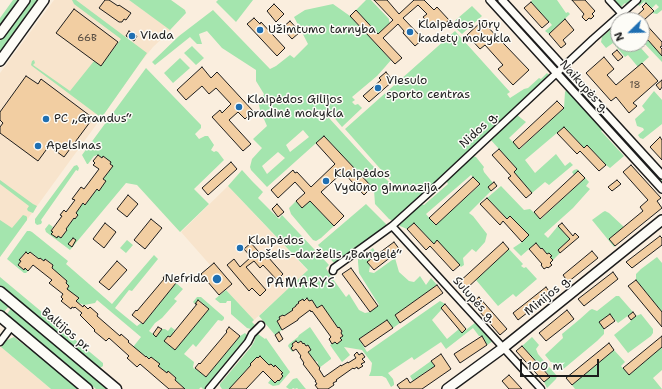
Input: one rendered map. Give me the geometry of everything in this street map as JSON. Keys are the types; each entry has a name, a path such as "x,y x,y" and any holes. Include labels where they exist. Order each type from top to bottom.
{"highway":[{"name":"Baltijos pr.","path":"0,292 116,389"},
{"path":"0,316 87,389"}],"main road":[{"path":"0,34 25,0"},
{"path":"0,61 44,0"},
{"name":"Minijos g.","path":"447,389 503,348 662,220"}],"street":[{"name":"Naikupės g.","path":"490,0 662,189"},
{"name":"Naikupės g.","path":"502,0 662,175"},
{"path":"609,0 620,12"},
{"name":"Nidos g.","path":"624,12 638,0"},
{"name":"Nidos g.","path":"333,271 334,268 392,226 610,24"},
{"path":"630,154 637,148"},
{"name":"Sulupės g.","path":"392,226 541,389"},
{"path":"209,389 248,342 252,334 261,325"},
{"path":"0,342 12,326"}],"shaded area":[{"path":"54,0 129,0 171,30 153,47 140,63 0,257 0,73"},
{"name":"Klaipėdos lopšelis-darželis „Bangelė“","path":"228,186 308,271 254,320 226,290 232,284 214,263 211,266 181,232"},
{"path":"1,347 51,389 0,389"}],"green space":[{"path":"13,0 18,0 0,25 0,18"},
{"path":"31,0 38,0 0,52 0,41"},
{"path":"72,0 76,0 147,53 102,117 31,65 32,61 34,60 35,63 33,65 70,91 94,61 101,66 121,39 74,4"},
{"path":"129,0 171,0 185,10 186,13 170,30"},
{"path":"218,0 253,0 236,22 216,2"},
{"path":"366,0 371,0 389,19 390,23 378,34 356,10"},
{"path":"532,0 557,0 566,13 568,12 570,14 549,34 545,31 552,25 531,2"},
{"path":"614,0 635,0 628,6 625,3 621,7"},
{"path":"642,0 662,0 662,10 657,14 652,13 659,7 656,4 651,9 646,3 644,4 645,1 639,6 638,4"},
{"path":"333,4 350,16 391,60 377,76 352,97 355,100 352,102 355,105 358,104 362,108 342,127 332,115 329,118 398,191 399,190 345,129 455,31 510,92 507,94 510,98 528,88 547,73 549,75 517,105 518,106 393,221 389,219 375,204 374,190 372,187 324,136 267,187 250,167 252,159 262,148 253,139 267,126 259,105 264,94 256,81 256,70 222,48 207,31 199,34 202,44 197,44 190,37 155,65 152,62 179,36 213,10 270,69 290,55 294,58 308,44 294,17 305,10","holes":["303,130 309,137 290,152 286,145","278,152 285,158 267,174 262,166"]},
{"path":"472,6 482,16 462,34 451,24"},
{"path":"503,6 556,64 554,66 501,9"},
{"path":"610,30 610,45 606,48 601,42 602,37"},
{"path":"650,42 662,55 662,62 650,49"},
{"path":"192,46 204,58 196,65 184,53"},
{"path":"621,52 644,52 649,57 638,67 628,55 625,57"},
{"path":"180,58 190,68 173,83 164,73"},
{"path":"146,68 201,125 201,128 195,134 199,139 208,136 214,145 211,150 218,152 224,160 194,189 209,204 180,232 137,185 126,183 70,250 46,232 45,229 49,224 53,227 51,230 53,232 51,234 57,238 58,236 61,238 74,218 75,219 78,215 76,213 83,203 85,205 91,197 93,191 95,192 97,189 99,190 106,181 103,179 113,166 110,164 111,162 103,156 102,158 98,155 94,156 87,164 82,155"},
{"path":"563,72 611,124 609,126 562,74"},
{"path":"567,89 604,129 601,131 624,156 610,168 587,145 584,148 564,127 525,160 535,173 556,154 565,166 570,162 573,165 549,185 545,182 532,193 514,172 517,169 490,139 517,115 526,122 509,138 520,149 564,108 565,92"},
{"path":"654,91 662,100 662,124 643,139 638,135 644,130 643,128 637,126 635,119 645,110 642,106"},
{"path":"614,127 633,149 630,149 611,129"},
{"path":"638,154 662,179 662,184 637,157 636,155"},
{"path":"472,156 476,157 484,167 484,172 493,183 488,187 491,191 469,213 487,234 485,242 476,252 472,249 463,258 464,265 461,267 437,241 434,244 414,223 407,229 399,224 418,204 424,205 448,184 446,180","holes":["471,175 480,185 435,225 426,214"]},
{"path":"77,165 79,168 78,171 76,170 41,220 41,224 37,225 35,223 35,219 74,166"},
{"path":"577,169 589,182 586,186 590,189 573,208 544,234 548,238 558,226 573,242 570,245 567,242 558,250 560,253 553,260 549,253 547,254 536,243 521,256 513,248 522,242 528,235 510,216 507,219 487,198 501,186 524,210 530,209 541,219 584,179 574,175 572,172"},
{"path":"242,170 263,192 258,198 279,219 282,215 329,265 326,268 330,275 346,297 349,294 359,310 365,313 370,312 379,305 359,273 358,259 373,248 377,255 368,262 370,266 369,272 374,273 395,258 399,272 409,281 414,282 420,276 426,285 431,278 437,285 395,315 400,323 393,328 387,320 359,339 367,352 440,301 445,304 432,320 447,339 459,329 462,333 476,322 493,341 487,345 482,336 479,336 473,328 446,349 441,342 414,360 412,357 388,373 393,379 394,383 391,387 386,378 382,376 369,376 372,363 362,350 344,347 350,355 342,362 330,345 341,340 340,338 342,331 339,327 338,328 322,305 315,309 315,305 312,300 309,301 307,298 298,302 299,303 292,309 293,310 284,316 279,317 280,319 277,321 282,330 275,335 259,316 308,270 228,186"},
{"path":"0,180 37,206 33,213 28,211 27,209 29,206 0,184"},
{"path":"296,201 302,207 310,201 334,226 321,238 316,241 313,240 291,214 289,208"},
{"path":"366,204 386,224 386,226 337,263 334,263 318,245"},
{"path":"605,211 624,227 609,239 615,246 614,247 592,220"},
{"path":"23,215 27,217 27,220 0,257 0,220 12,228"},
{"path":"27,231 32,232 68,261 66,264 112,304 154,255 158,259 132,291 129,290 115,308 137,326 141,323 143,324 176,283 183,289 174,299 177,301 149,331 156,336 162,329 168,331 171,327 175,330 173,332 175,334 165,341 175,350 209,309 199,300 195,304 193,302 197,297 201,297 224,317 222,321 218,320 196,347 193,344 184,354 194,362 194,369 195,368 206,377 240,336 245,333 248,337 205,389 201,387 199,389 185,389 175,380 176,378 168,371 167,373 158,366 159,364 151,357 149,359 146,357 144,359 133,347 141,337 97,300 95,303 84,305 76,301 78,299 66,290 69,286 66,283 67,281 60,275 53,272 55,270 52,268 53,265 46,259 44,261 40,258 38,260 35,258 36,256 30,252 28,254 26,252 19,260 21,261 18,265 24,270 25,268 28,271 24,273 7,259"},
{"path":"127,240 133,245 126,253 120,248"},
{"path":"509,249 523,264 521,266 524,268 526,267 537,279 516,297 513,294 498,306 476,280"},
{"path":"657,257 662,263 662,312 636,280 636,274"},
{"path":"0,277 103,363 103,366 100,368 0,285"},
{"path":"226,290 254,320 252,322 255,325 251,329 247,328 231,314 231,301 220,303 215,299"},
{"path":"616,296 619,296 633,312 618,323 610,314 599,322 604,329 604,334 561,371 558,371 545,355 563,338 562,334 590,310 592,309 597,311"},
{"path":"0,297 10,305 4,312 0,309"},
{"path":"12,307 109,389 96,389 7,314"},
{"path":"641,314 653,329 653,333 628,353 614,335 636,316"},
{"path":"310,327 331,358 319,368 317,361 315,362 308,352 311,350 308,345 306,346 301,341 297,343 296,341 292,344 292,352 288,346"},
{"path":"258,334 265,339 266,338 290,372 279,385 273,386 268,383 271,379 275,383 278,380 279,381 283,376 281,374 283,372 271,364 268,367 267,363 260,356 251,363 253,366 247,369 241,376 242,377 230,389 222,389 220,384 251,347 256,335"},
{"path":"14,337 28,348 35,351 81,389 51,389 1,347 7,340"},
{"path":"532,337 539,345 536,349 538,354 557,376 547,388 544,382 550,376 522,346"},
{"path":"662,347 662,370 653,378 662,389 575,389 572,385 614,350 625,362 621,366 629,375"},
{"path":"431,361 436,368 432,370 431,368 413,381 410,376"},
{"path":"297,378 306,389 289,389 286,387 293,379"}],"building":[{"path":"105,0 109,0 118,6 119,5 131,13 126,20 124,19 122,22 119,22 99,8"},
{"name":"Klaipėdos jūrų kadetų mokykla","path":"374,0 387,0 399,14 414,0 424,0 434,10 437,7 449,20 440,28 438,26 434,29 423,17 427,14 418,5 403,18 423,39 415,46 403,33 404,31 398,24 383,38 402,58 395,64 350,16 356,10 378,34 393,20"},
{"path":"572,0 585,0 595,11 592,14 594,16 586,21 582,17 584,14"},
{"path":"531,2 549,22 542,28 524,8"},
{"path":"646,3 654,11 650,15 650,12 641,12 644,9 642,7"},
{"path":"274,4 284,14 276,22 267,11"},
{"path":"74,9 118,42 101,66 56,33"},
{"path":"254,18 260,24 261,22 285,48 277,56 247,24"},
{"path":"565,19 574,30 563,40 566,44 561,48 549,34"},
{"path":"290,21 300,32 292,39 282,28"},
{"path":"482,21 529,70 513,85 498,69 503,65 485,45 480,49 467,35"},
{"path":"650,29 662,42 662,46 660,47 662,49 662,56 650,42"},
{"name":"Viada","path":"129,31 137,36 134,41 126,36"},
{"path":"614,52 619,52 623,57 618,61 612,54"},
{"path":"604,57 614,69 607,75 616,85 642,63 658,81 633,103 637,106 629,113 616,97 611,101 586,73"},
{"name":"Klaipėdos Gilijos pradinė mokykla","path":"202,67 211,78 217,72 253,111 245,119 238,112 229,120 251,144 243,151 212,117 220,110 222,113 231,104 216,88 209,94 202,86 186,100 177,90"},
{"name":"Viesulo sporto centras","path":"386,72 393,81 369,102 363,96 381,80 379,78"},
{"name":"PC „Grandus“","path":"26,76 38,84 41,79 93,118 64,157 49,146 38,161 0,133 0,127 3,123 0,120 0,112"},
{"path":"662,80 662,87 660,90 656,85"},
{"path":"557,101 564,108 519,149 513,142"},
{"path":"564,127 584,148 587,145 606,165 599,171 580,151 577,154 557,133"},
{"name":"Klaipėdos Vydūno gimnazija","path":"324,136 372,187 364,195 343,172 321,192 344,216 334,226 310,201 302,208 296,201 305,193 295,182 278,198 271,190 293,170 295,173 297,172 311,187 335,164 316,143"},
{"path":"660,137 662,140 662,160 650,147"},
{"path":"499,149 517,169 514,172 532,193 526,198 508,178 511,176 492,155"},
{"path":"98,155 102,158 103,156 111,162 110,164 113,166 103,179 106,181 99,191 97,189 85,205 83,203 76,213 78,215 75,219 74,218 66,229 67,230 61,238 58,236 57,238 51,234 53,232 51,231 62,216 60,215 64,210 66,212 75,200 72,199 81,187 84,189 99,169 93,165 95,163 93,161"},
{"path":"231,162 237,169 208,195 202,188"},
{"path":"631,165 661,198 657,201 662,208 615,246 609,239 643,211 640,207 648,200 623,172"},
{"path":"578,171 585,178 540,219 534,212"},
{"path":"473,177 480,184 436,225 429,218"},
{"path":"617,180 621,184 612,191 608,187"},
{"path":"494,182 497,186 491,191 488,187"},
{"path":"128,195 138,204 127,217 117,209"},
{"path":"487,198 507,219 510,216 529,235 522,242 503,221 500,225 480,204"},
{"path":"277,204 284,212 278,217 272,209"},
{"path":"151,219 162,228 145,249 134,240"},
{"path":"105,223 116,232 104,248 93,239"},
{"path":"414,223 434,244 437,240 460,265 453,271 430,246 426,250 407,229"},
{"path":"562,223 573,236 575,233 579,237 560,253 558,250 570,239 558,226"},
{"path":"660,236 662,238 662,245 632,268 626,262"},
{"path":"73,238 76,240 72,247 68,244"},
{"path":"394,242 400,250 374,270 367,262"},
{"path":"503,242 509,249 465,290 458,283"},
{"path":"251,243 265,259 268,257 283,274 277,280 263,265 260,268 254,261 246,267 266,290 260,296 252,288 249,291 227,265 234,259 240,267 251,257 244,249"},
{"path":"536,243 547,254 549,253 552,256 550,257 553,260 550,263 552,265 548,268 547,267 544,269 541,265 542,264 529,249"},
{"path":"592,251 598,258 568,282 563,275"},
{"path":"26,252 28,254 30,252 44,261 45,259 53,265 52,268 67,281 66,283 69,286 67,289 79,298 76,301 83,307 84,305 88,309 90,307 98,314 97,316 120,336 121,334 146,357 149,359 151,357 160,364 158,366 167,373 168,371 185,389 169,389 140,364 137,367 127,358 129,356 109,338 106,341 94,331 95,330 80,315 82,313 75,307 72,307 71,309 61,301 63,299 61,297 63,294 49,283 52,280 33,265 28,271 25,268 24,270 18,265 21,261 19,260"},
{"path":"117,261 127,270 109,290 99,282"},
{"name":"Nefrida","path":"214,263 232,284 219,295 201,274"},
{"path":"351,268 378,306 370,312 342,274"},
{"path":"613,272 618,279 584,306 578,299"},
{"path":"166,274 176,283 143,324 132,315 164,279 163,278"},
{"path":"636,280 662,312 662,327 628,286"},
{"path":"437,285 443,293 400,323 395,315"},
{"path":"546,287 551,294 518,320 513,313"},
{"path":"479,297 507,329 500,335 472,303"},
{"path":"307,298 309,301 312,300 317,308 322,305 338,328 339,327 342,331 341,333 343,336 340,338 342,340 337,344 335,342 332,344 329,339 331,337 310,310 282,330 277,321 280,319 279,317 284,316 293,310 292,309 299,303 298,302 303,299 304,301"},
{"path":"198,300 209,309 175,350 164,341 168,336 170,337 197,304 195,304"},
{"path":"445,304 466,329 462,333 441,308"},
{"path":"567,310 574,319 546,341 539,333"},
{"path":"633,312 636,316 631,320 628,316"},
{"path":"610,314 615,321 604,329 599,322"},
{"path":"387,320 393,328 365,347 359,339"},
{"path":"158,327 162,329 156,337 153,334"},
{"path":"229,327 240,336 206,377 195,368 227,332 226,331"},
{"path":"279,332 283,339 279,342 275,335"},
{"path":"482,336 487,345 460,363 454,354"},
{"path":"662,336 662,347 629,375 623,368"},
{"path":"296,341 298,343 301,341 306,346 308,345 311,350 308,352 320,368 319,369 324,377 341,365 356,358 354,355 357,352 359,355 362,353 365,357 362,359 365,362 361,364 363,366 358,369 357,367 354,369 353,368 336,380 337,381 333,383 334,385 328,389 318,389 315,385 317,384 316,381 303,364 304,363 300,357 301,356 296,349 293,351 291,348 293,346 292,344"},
{"path":"609,343 614,350 572,385 566,378"},
{"path":"522,346 550,377 544,382 516,351"},
{"path":"441,354 451,369 422,389 400,389 397,385 407,378 410,383 435,366 431,361"},
{"path":"260,356 269,365 271,364 274,367 275,365 283,373 281,374 283,376 279,381 278,380 275,383 263,371 246,389 229,389 251,365 250,364"},
{"path":"509,375 522,389 509,389 502,381"}],"place":[{"name":"Užimtumo tarnyba","path":"260,30"},
{"name":"Klaipėdos jūrų kadetų mokykla","path":"410,32"},
{"name":"Viada","path":"132,36"},
{"name":"Viesulo sporto centras","path":"378,88"},
{"name":"Klaipėdos Gilijos pradinė mokykla","path":"239,107"},
{"name":"PC „Grandus“","path":"46,119"},
{"name":"Apelsinas","path":"38,146"},
{"name":"Klaipėdos Vydūno gimnazija","path":"326,181"},
{"name":"Klaipėdos lopšelis-darželis „Bangelė“","path":"240,248"},
{"name":"Nefrida","path":"217,279"}],"district":[{"name":"PAMARYS","path":"301,284"}]}
